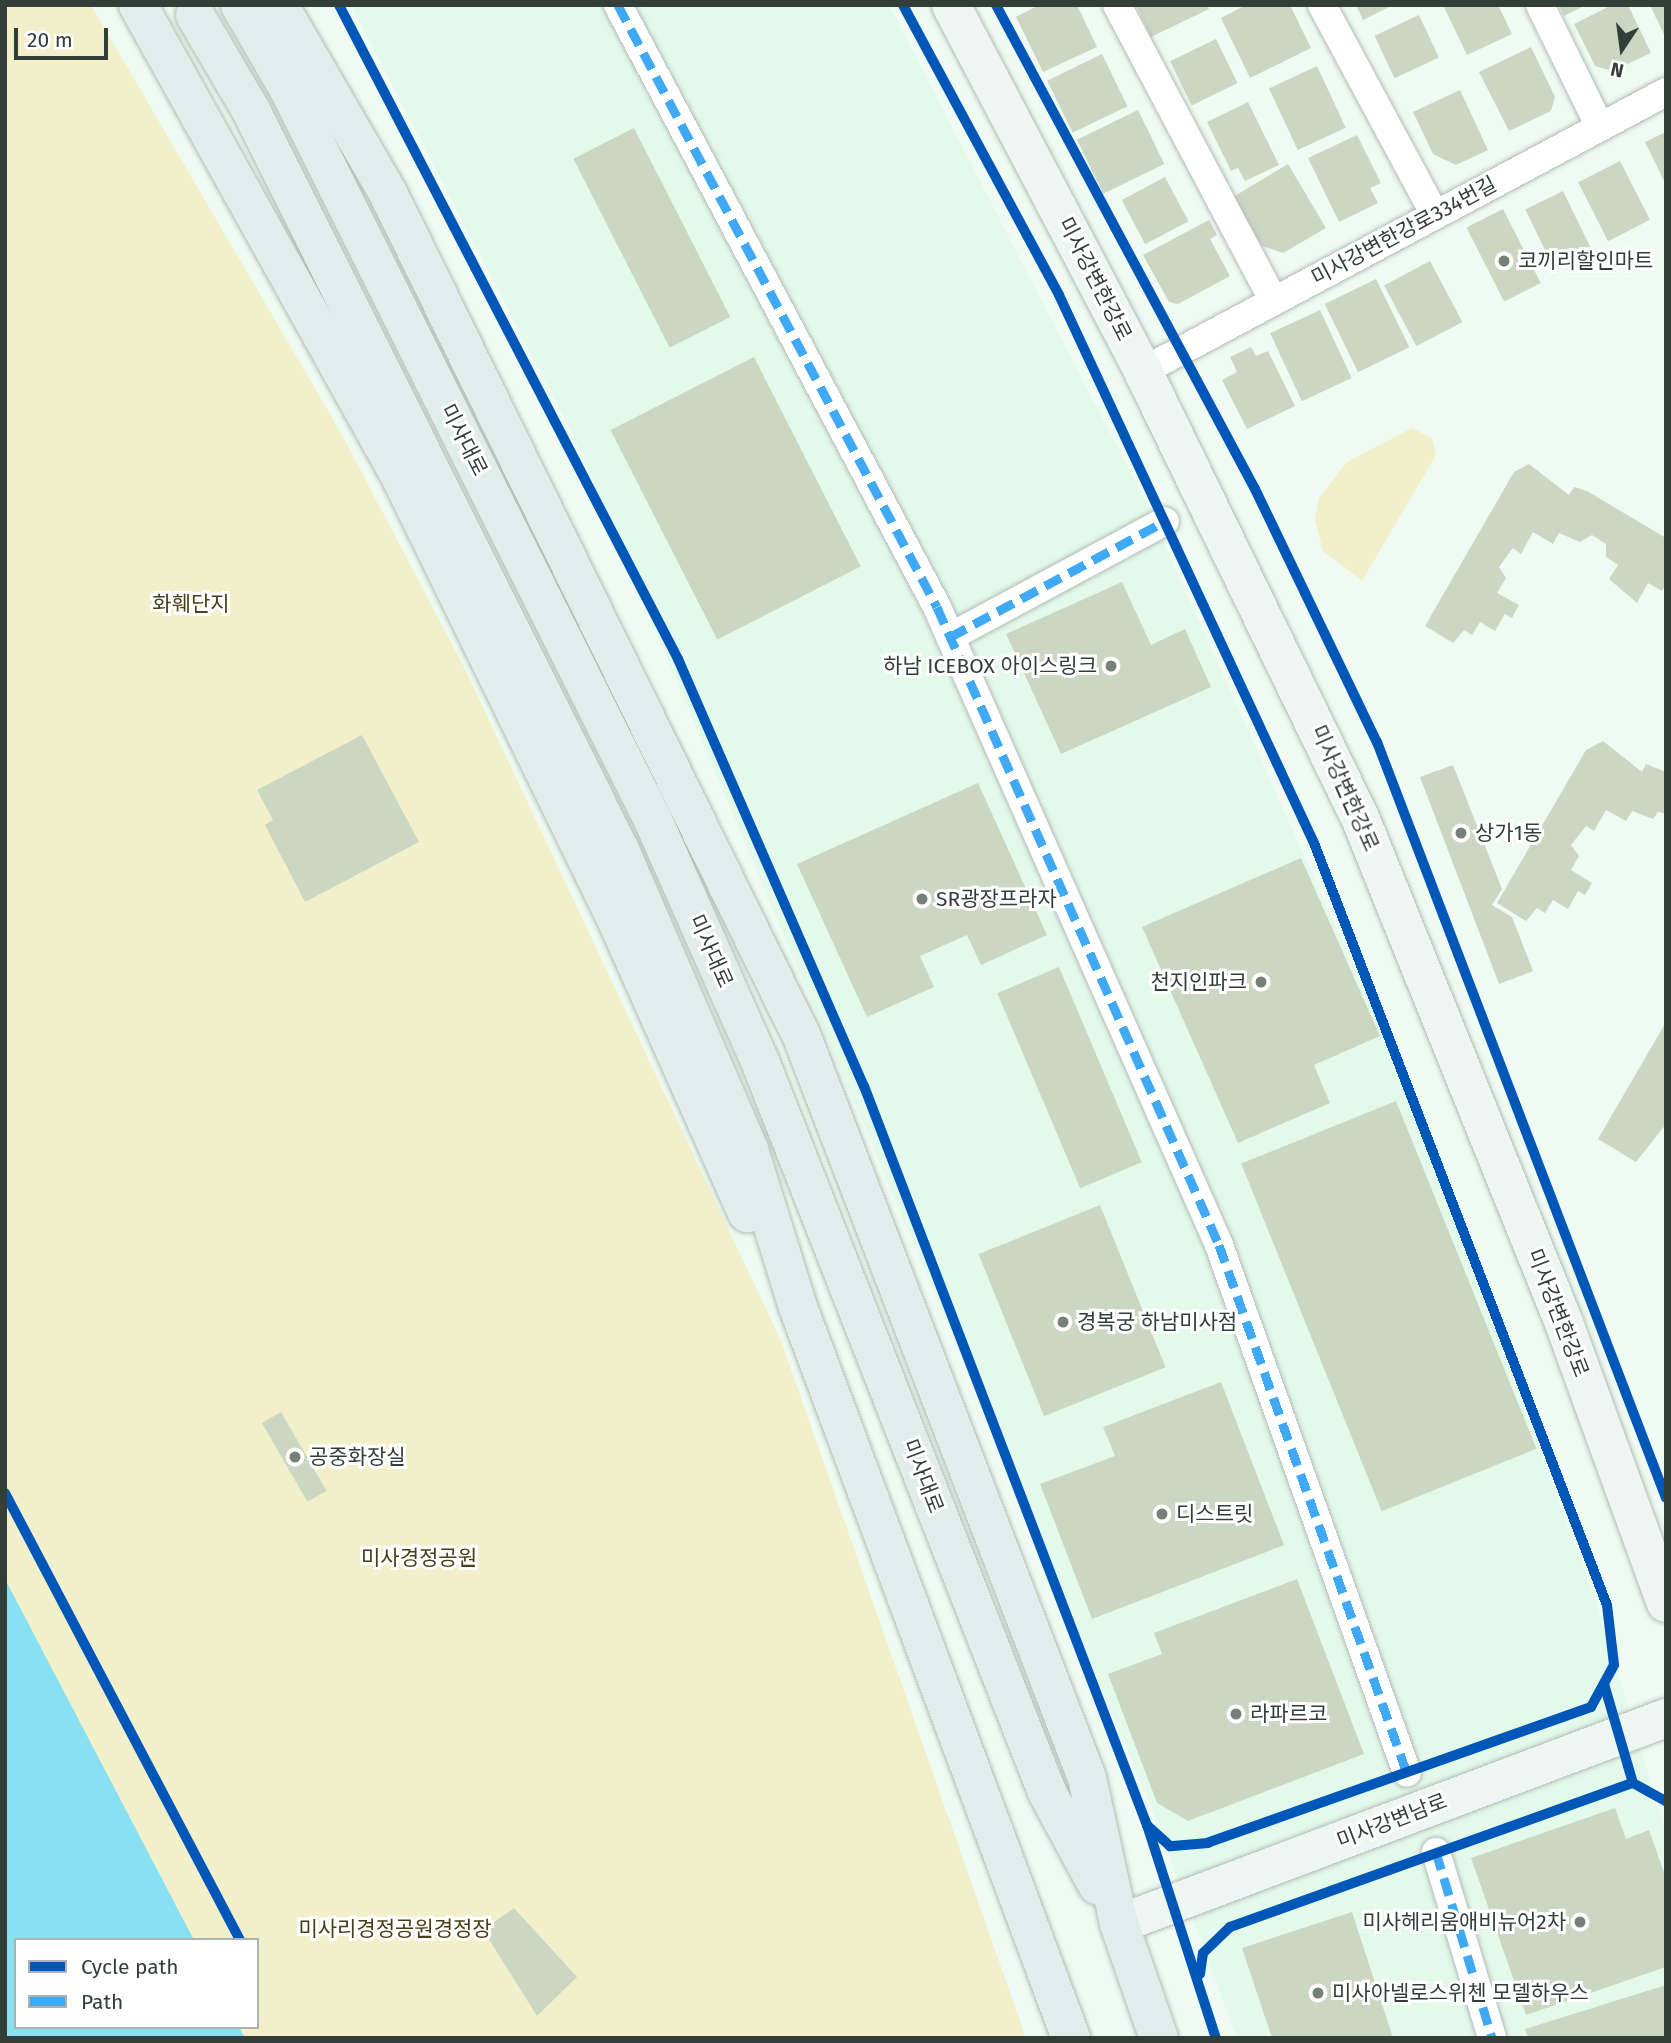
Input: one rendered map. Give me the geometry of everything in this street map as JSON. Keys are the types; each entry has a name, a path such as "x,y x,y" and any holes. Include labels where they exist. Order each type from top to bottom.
{"main road":[{"name":"미사대로","path":"138,5 401,478 617,921 751,1222 798,1307"},
{"name":"미사대로","path":"240,5 289,90 653,820 760,1061 1047,1792 1119,1924"},
{"name":"미사대로","path":"279,5 389,195 802,1037 1087,1778 1119,1924 1158,2038"},
{"name":"미사대로","path":"183,10 252,112 620,850 749,1150 798,1307 1072,2038"},
{"path":"170,64 165,23 183,10"}],"street":[{"path":"618,5 803,347 950,637 1219,1245 1407,1773"},
{"name":"미사강변한강로","path":"951,5 1143,370 1362,820 1564,1323 1666,1603"},
{"path":"1117,5 1274,301"},
{"path":"1322,5 1435,215"},
{"path":"1540,5 1600,127"},
{"name":"미사강변한강로334번길","path":"1143,370 1666,92"},
{"path":"950,637 1165,521"},
{"name":"미사강변남로","path":"1119,1924 1666,1718"},
{"path":"1436,1852 1492,2038"}],"shaded area":[{"path":"351,5 889,5 1147,505 1385,1037 1596,1601 1666,1833 1666,2038 1237,2038 1153,1811 573,435"}],"green space":[{"name":"미사경정공원","path":"5,5 91,5 341,433 465,669 781,1341 1026,2038 5,2038"},
{"path":"1412,428 1432,438 1436,455 1362,581 1323,551 1315,519 1319,498 1347,462"}],"water":[{"path":"5,1579 193,1938 14,1938 14,2029 240,2029 245,2038 5,2038"}],"building":[{"path":"1039,5 1077,5 1097,47 1043,72 1016,17"},
{"path":"1136,5 1207,5 1209,9 1151,37"},
{"path":"1246,5 1290,5 1311,48 1250,78 1221,18"},
{"path":"1356,5 1393,5 1363,20"},
{"path":"1443,5 1498,5 1512,34 1467,55"},
{"path":"1559,5 1586,5 1564,16"},
{"path":"1612,5 1628,5 1651,53 1612,71 1595,66 1574,24"},
{"path":"1650,5 1666,5 1666,39"},
{"path":"1419,15 1439,58 1394,78 1375,36"},
{"path":"1216,39 1237,83 1192,105 1170,61"},
{"path":"1531,47 1555,97 1551,111 1509,131 1479,72"},
{"path":"1102,54 1127,106 1073,133 1047,81"},
{"path":"1317,66 1346,128 1298,150 1269,88"},
{"path":"1460,90 1488,150 1456,165 1433,154 1413,112"},
{"path":"1248,102 1279,165 1245,181 1238,168 1231,171 1207,122"},
{"path":"1138,110 1164,164 1103,194 1077,140"},
{"path":"634,128 730,317 670,348 573,159"},
{"path":"1666,132 1666,185 1645,142"},
{"path":"1357,135 1381,183 1370,188 1378,203 1339,222 1308,158"},
{"path":"1620,161 1650,220 1608,241 1578,182"},
{"path":"1288,164 1326,228 1283,253 1262,246 1233,197"},
{"path":"1165,177 1188,221 1145,244 1122,200"},
{"path":"1563,191 1592,251 1555,270 1525,209"},
{"path":"1503,209 1541,283 1504,302 1466,228"},
{"path":"1209,220 1217,235 1210,239 1230,276 1178,304 1169,302 1143,255"},
{"path":"1430,261 1462,322 1416,346 1384,285"},
{"path":"1376,279 1409,347 1358,372 1325,304"},
{"path":"1320,310 1352,378 1302,401 1270,333"},
{"path":"1251,347 1256,356 1268,351 1295,406 1247,429 1222,380 1237,372 1230,357"},
{"path":"754,357 861,566 717,639 611,430"},
{"path":"1529,464 1569,495 1574,487 1587,491 1666,538 1666,584 1662,591 1648,583 1637,603 1609,579 1618,565 1606,557 1606,544 1592,535 1580,542 1559,533 1553,544 1533,532 1521,554 1513,548 1499,567 1506,578 1497,593 1519,605 1512,618 1505,614 1495,631 1480,622 1472,635 1464,630 1453,643 1425,626 1514,472"},
{"name":"하남 ICEBOX 아이스링크","path":"1122,582 1151,645 1185,629 1211,687 1061,754 1006,634"},
{"path":"362,735 419,842 305,902 265,825 273,820 257,790"},
{"path":"1603,741 1642,772 1646,764 1666,772 1666,814 1658,812 1653,819 1632,811 1626,821 1606,810 1594,831 1586,826 1571,845 1579,856 1571,870 1592,883 1585,895 1578,891 1568,909 1553,900 1545,913 1537,908 1526,921 1497,903 1586,750"},
{"name":"상가1동","path":"1453,765 1502,889 1492,905 1512,917 1533,971 1499,984 1420,777"},
{"name":"SR광장프라자","path":"978,783 1047,935 981,965 967,935 920,956 934,987 867,1017 797,864"},
{"name":"천지인파크","path":"1301,858 1380,1036 1314,1065 1330,1103 1238,1143 1142,927"},
{"path":"1059,967 1142,1162 1080,1188 997,993"},
{"path":"1666,1022 1666,1124 1636,1162 1598,1139"},
{"path":"1396,1101 1536,1449 1382,1511 1241,1164"},
{"path":"1100,1205 1166,1367 1044,1416 979,1254"},
{"name":"디스트릿","path":"1221,1382 1284,1545 1092,1619 1040,1484 1115,1456 1103,1427"},
{"name":"공중화장실","path":"281,1412 326,1491 307,1502 262,1423"},
{"name":"라파르코","path":"1297,1579 1364,1754 1188,1821 1157,1803 1108,1674 1162,1654 1154,1633"},
{"name":"미사헤리움애비뉴어2차","path":"1615,1808 1626,1839 1649,1830 1666,1878 1666,1967 1526,2015 1471,1858"},
{"path":"514,1908 577,1977 537,2016 483,1930"},
{"name":"미사아넬로스위첸 모델하우스","path":"1352,1912 1393,2038 1272,2038 1242,1948"},
{"path":"1666,1985 1666,2038 1528,2038 1525,2029"}],"marked path":[{"path":"618,5 937,607 1219,1245 1407,1773"},
{"path":"950,637 1165,521"},
{"path":"1436,1852 1492,2038"}],"cycle path":[{"path":"339,5 678,659 864,1086 1147,1825 1216,2038"},
{"path":"903,5 1059,295 1314,843 1607,1605 1614,1665 1591,1707 1208,1843 1170,1846 1147,1825"},
{"path":"996,5 1255,489 1377,742 1666,1498"},
{"path":"5,1493 239,1938"},
{"path":"1604,1684 1633,1783"},
{"path":"1200,1974 1203,1953 1230,1927 1633,1783 1666,1801"}],"place":[{"name":"코끼리할인마트","path":"1504,261"},
{"name":"하남 ICEBOX 아이스링크","path":"1111,666"},
{"name":"상가1동","path":"1461,833"},
{"name":"SR광장프라자","path":"922,899"},
{"name":"천지인파크","path":"1261,982"},
{"name":"경복궁 하남미사점","path":"1063,1322"},
{"name":"공중화장실","path":"295,1457"},
{"name":"디스트릿","path":"1162,1514"},
{"name":"라파르코","path":"1236,1714"},
{"name":"미사헤리움애비뉴어2차","path":"1580,1922"},
{"name":"미사아넬로스위첸 모델하우스","path":"1318,1993"}],"park label":[{"name":"화훼단지","path":"191,604"},
{"name":"미사리경정공원경정장","path":"395,1929"}]}
